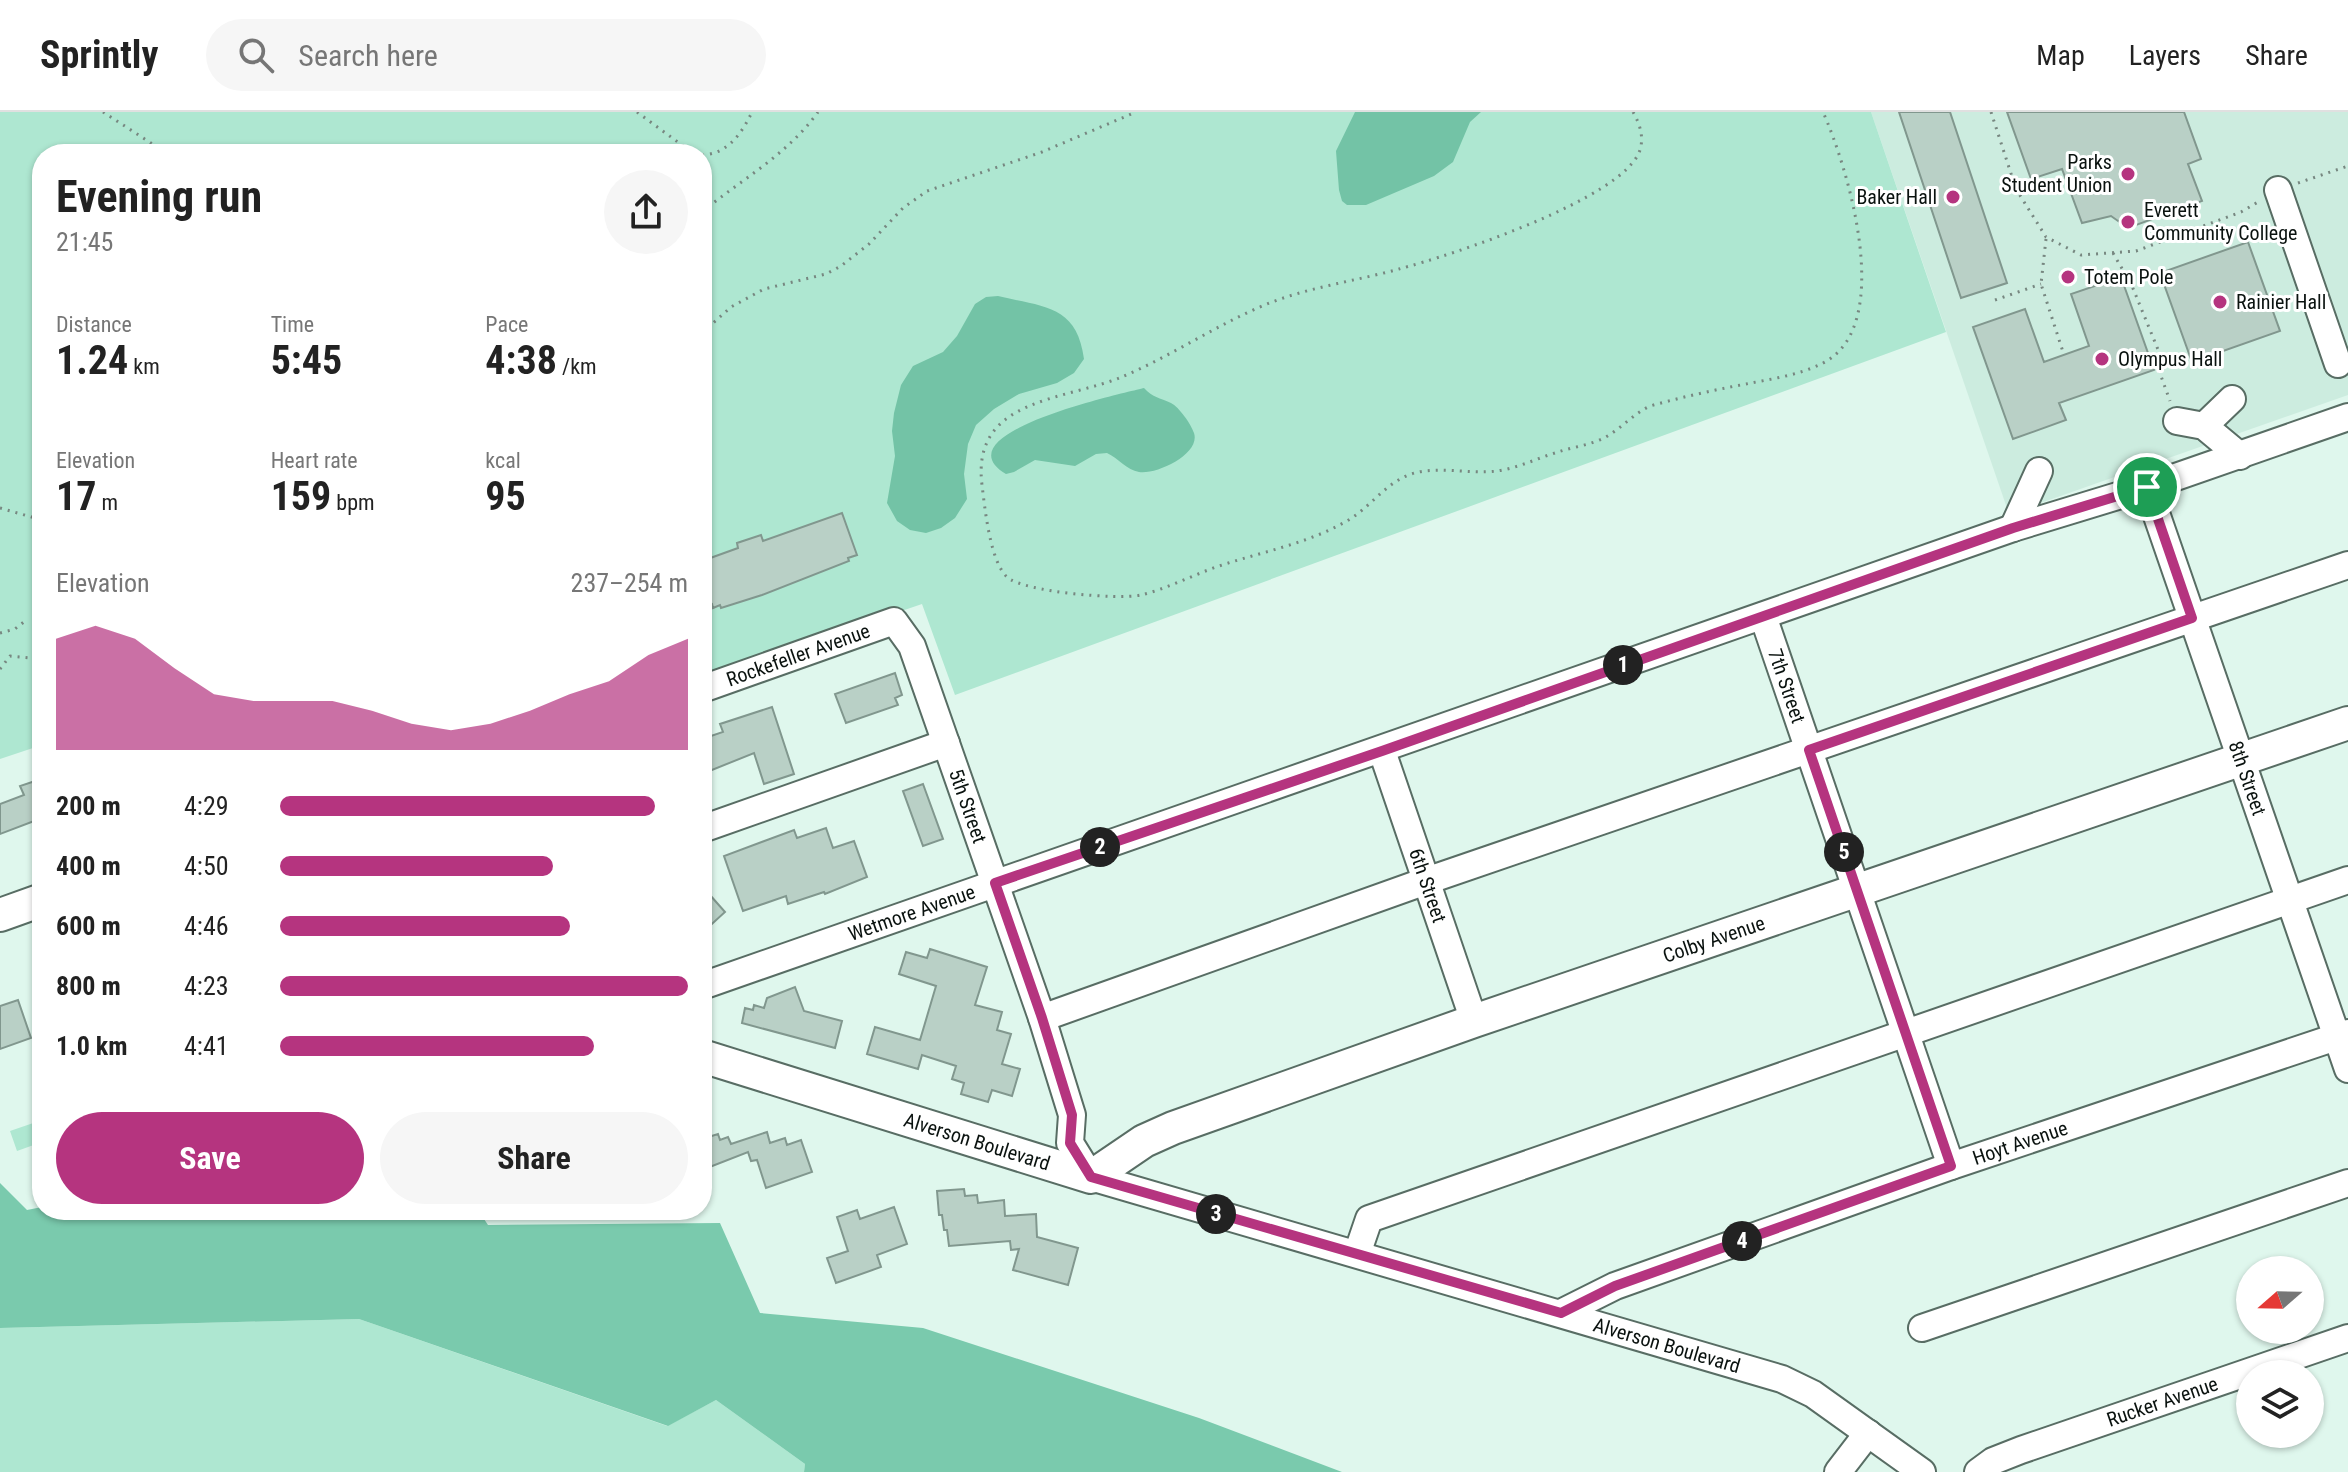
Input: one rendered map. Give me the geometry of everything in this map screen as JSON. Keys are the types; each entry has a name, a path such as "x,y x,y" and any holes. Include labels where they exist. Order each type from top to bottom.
{"main road":[{"name":"Colby Avenue","path":"1091,1177 1144,1141 1173,1128 1474,1021 2348,723"},
{"path":"0,915 32,904"},
{"name":"Alverson Boulevard","path":"712,1059 1091,1177"}],"street":[{"path":"2278,190 2338,364"},
{"path":"2177,421 2219,411 2240,456"},
{"name":"Wetmore Avenue","path":"712,982 1382,751 2013,528 2147,487 2348,417"},
{"path":"2013,528 2039,471"},
{"name":"8th Street","path":"2147,487 2290,901 2342,1035 2348,1069"},
{"path":"1042,1018 1426,881 2348,565"},
{"name":"7th Street","path":"1763,616 1951,1166"},
{"name":"Rockefeller Avenue","path":"712,685 894,621"},
{"name":"5th Street","path":"894,621 912,646 1042,1018 1072,1115 1070,1143 1091,1177"},
{"path":"712,825 946,743"},
{"name":"6th Street","path":"1382,751 1474,1021"},
{"path":"1357,1254 1369,1219 2348,880"},
{"name":"Hoyt Avenue","path":"1561,1313 1615,1286 1951,1166 2342,1035"},
{"name":"Alverson Boulevard","path":"1091,1177 1782,1379 1813,1394 1922,1472"},
{"path":"1922,1328 2348,1183"},
{"name":"Rucker Avenue","path":"1978,1472 1993,1461 2021,1450 2348,1338"},
{"path":"1838,1472 1868,1433"}],"path":[{"path":"103,112 153,144"},
{"path":"637,112 680,144"},
{"path":"712,152 724,148 742,134 752,112"},
{"path":"712,204 801,136 818,112"},
{"path":"712,324 731,307 764,289 826,274 841,266 869,244 903,208 927,191 1042,152 1136,112"},
{"path":"1633,112 1641,132 1639,153 1610,184 1587,199 1469,248 1265,305 1123,376 1042,401 1011,415 990,434 981,462 990,533 998,564 1006,577 1034,589 1125,597 1141,595 1217,567 1284,549 1318,536 1350,520 1401,478 1415,473 1494,471 1517,466 1600,440 1635,413 1650,406 1770,379 1825,362 1843,347 1852,329 1858,307 1860,273 1859,234 1853,197 1843,160 1823,112"},
{"path":"1991,112 2016,189 2046,237 2081,255 2136,251 2241,212 2278,190 2348,166"},
{"path":"2046,237 2041,284 2064,355"},
{"path":"2113,253 2132,286 2155,341 2159,352 2157,365 2177,421"},
{"path":"1995,300 2041,284"},
{"path":"0,508 32,517"},
{"path":"0,633 15,629 25,621"},
{"path":"0,655 32,658"},
{"path":"0,669 10,656"}],"shaded area":[{"path":"0,112 1871,112 1946,332 955,695 922,604 712,676 712,144 32,144 32,748 0,759"},
{"path":"1355,112 1481,112 1470,122 1453,162 1434,176 1366,205 1347,205 1342,201 1339,190 1336,151"},
{"name":"Everett Community College","path":"1871,112 2348,112 2348,395 2009,514"},
{"path":"998,296 1043,306 1065,318 1074,328 1084,359 1074,373 1057,383 1019,394 994,409 976,425 968,444 964,474 967,499 955,518 941,528 926,533 910,530 897,521 887,503 895,456 892,431 894,413 901,385 913,366 943,352 957,336 975,304 986,297"},
{"path":"1144,388 1178,408 1194,433 1191,448 1166,467 1139,472 1107,453 1096,454 1075,466 1035,460 1006,474 992,459 996,444 1015,430 1074,407"},
{"path":"32,1123 32,1146 17,1151 10,1131"},
{"path":"0,1183 27,1210 32,1209 32,1220 485,1220 488,1225 720,1223 760,1313 923,1328 1199,1418 1342,1472 804,1472 805,1464 716,1400 668,1426 359,1319 0,1328"},
{"path":"359,1319 667,1426 716,1400 805,1464 804,1472 0,1472 0,1328"}],"building":[{"name":"Baker Hall","path":"1899,112 1950,112 2007,283 1961,298"},
{"name":"Parks Student Union","path":"2007,112 2184,112 2201,159 2188,164 2202,201 2128,228 2111,216 2082,223 2062,169 2031,179"},
{"name":"Rainier Hall","path":"2248,242 2280,331 2192,362 2160,273"},
{"name":"Olympus Hall","path":"2121,277 2154,370 2059,403 2066,420 2013,439 1973,327 2025,309 2044,362 2089,346 2071,294"},
{"path":"842,513 857,555 848,558 849,561 762,595 713,608 712,557 738,548 737,543 761,535 763,541"},
{"path":"895,673 902,695 895,698 898,705 846,723 835,694"},
{"path":"772,707 794,774 764,784 754,753 712,770 712,736 723,732 720,724"},
{"path":"32,782 32,822 0,834 0,804 24,795 20,786"},
{"path":"923,784 943,839 923,846 903,791"},
{"path":"826,828 833,848 854,841 867,877 825,894 788,904 786,896 743,911 724,856 794,830 797,838"},
{"path":"712,897 725,912 712,924"},
{"path":"930,949 987,967 975,1005 1002,1012 997,1030 1011,1034 1002,1064 1020,1069 1012,1096 992,1090 988,1102 961,1094 964,1083 952,1079 956,1066 922,1055 918,1069 867,1054 875,1027 920,1040 936,986 899,974 906,952 927,958"},
{"path":"795,987 804,1011 842,1021 835,1048 742,1023 745,1008 753,1010 754,1005 764,1008 767,998"},
{"path":"18,1000 31,1038 0,1049 0,1006"},
{"path":"767,1132 770,1143 785,1138 787,1145 801,1140 812,1172 766,1188 757,1160 751,1161 748,1152 712,1166 712,1136 718,1134 720,1140 728,1137 731,1144"},
{"path":"964,1189 965,1196 977,1195 978,1203 1004,1200 1005,1216 1036,1214 1037,1237 1078,1248 1068,1285 1013,1270 1019,1249 1011,1250 1010,1241 949,1246 947,1230 944,1230 942,1215 939,1215 937,1191"},
{"path":"894,1207 907,1244 877,1255 881,1267 836,1283 827,1258 848,1251 837,1217 857,1210 860,1219"}],"place":[{"name":"Parks Student Union","path":"2128,174"},
{"name":"Baker Hall","path":"1953,197"},
{"name":"Everett Community College","path":"2128,222"},
{"name":"Totem Pole","path":"2068,277"},
{"name":"Rainier Hall","path":"2220,302"},
{"name":"Olympus Hall","path":"2102,359"}],"route":[{"path":"2147,487 2192,618 1809,750 1951,1166 1615,1286 1561,1313 1091,1177 1070,1143 1072,1115 995,883 1382,751 2013,528 2147,487"}]}
